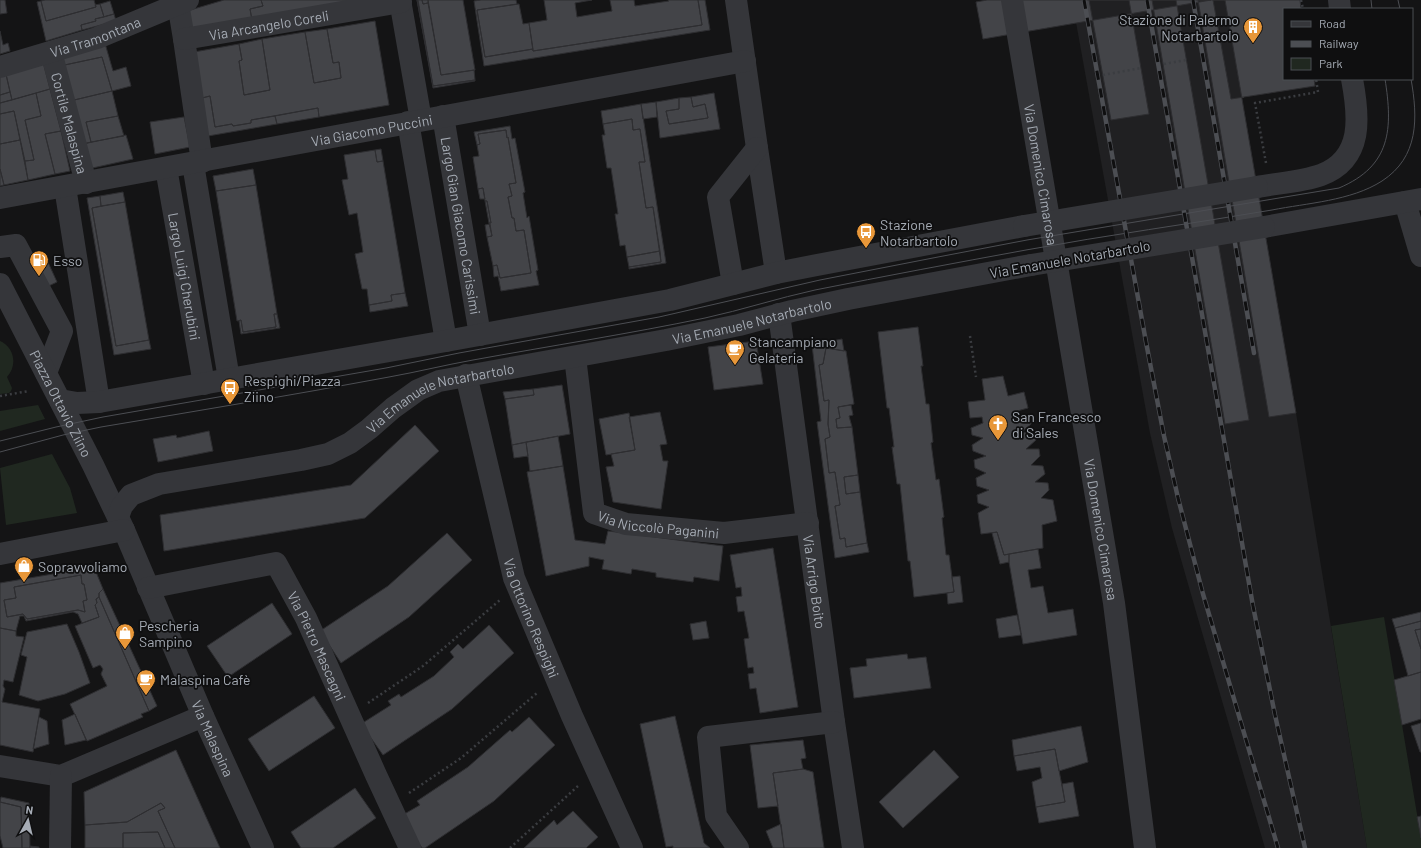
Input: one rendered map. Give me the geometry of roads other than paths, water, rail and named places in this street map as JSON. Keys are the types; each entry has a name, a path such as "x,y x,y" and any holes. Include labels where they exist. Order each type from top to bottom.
{"street":[{"path":"736,0 756,148 776,273"},
{"name":"Via Domenico Cimarosa","path":"1012,0 1114,603 1146,848"},
{"path":"401,1 415,121 446,341"},
{"name":"Via Arcangelo Coreli","path":"184,39 401,1"},
{"name":"Largo Luigi Cherubini","path":"183,2 184,39 197,163 229,379"},
{"name":"Via Tramontana","path":"0,67 97,38 183,2"},
{"name":"Via Giacomo Puccini","path":"0,198 197,163 415,121 744,61"},
{"name":"Cortile Malaspina","path":"54,63 75,185 99,402"},
{"path":"60,400 77,403 99,402 480,335 670,300 776,273 1024,226 1320,176 1335,167 1347,155 1355,139 1357,130 1357,111 1352,80"},
{"name":"Largo Gian Giacomo Carissimi","path":"444,116 480,335"},
{"path":"733,284 718,196 756,148"},
{"name":"Largo Luigi Cherubini","path":"166,168 204,384"},
{"path":"1413,201 1421,256"},
{"name":"Via Emanuele Notarbartolo","path":"121,524 122,506 131,495 159,484 328,454 350,443 418,390 440,381 466,375 575,357 707,332 848,299 1031,265 1413,201"},
{"path":"0,247 16,245 62,331 46,373"},
{"name":"Piazza Ottavio Ziino","path":"1,287 60,400 121,524"},
{"name":"Via Arrigo Boito","path":"779,314 834,722 853,848"},
{"name":"Via Niccolò Paganini","path":"575,357 594,513 626,524 724,533 808,523"},
{"name":"Via Ottorino Respighi","path":"466,375 486,465 514,578 596,769 632,848"},
{"path":"0,554 121,524"},
{"name":"Via Malaspina","path":"121,524 203,716 263,848"},
{"name":"Via Pietro Mascagni","path":"148,588 276,563 306,618 410,848"},
{"path":"0,766 61,776 203,716"},
{"path":"738,848 716,816 708,737 834,722"},
{"path":"60,848 61,776"}],"tram line":[{"path":"1371,0 1372,8"},
{"path":"1398,0 1400,8"},
{"path":"0,441 103,417 386,368 459,353 659,317 820,280 1027,240 1339,188 1356,179 1369,169 1379,157 1388,130 1385,80"},
{"path":"0,452 63,435 101,427 317,390 473,360 676,324 719,315 815,290 1118,234 1314,203 1343,197 1370,188 1382,181 1394,171 1403,160 1413,136 1415,122 1415,108 1411,80"}],"railway":[{"path":"1084,0 1146,342 1164,436 1178,498 1203,594 1278,848"},
{"path":"1147,0 1253,606 1275,715 1305,848"},
{"path":"1193,0 1254,353"}],"place":[{"name":"Stazione di Palermo Notarbartolo","path":"1253,44"},
{"name":"Stazione Notarbartolo","path":"866,249"},
{"name":"Esso","path":"39,277"},
{"name":"Stancampiano Gelateria","path":"735,366"},
{"name":"Respighi/Piazza Ziino","path":"230,405"},
{"name":"San Francesco di Sales","path":"998,441"},
{"name":"Sopravvoliamo","path":"24,583"},
{"name":"Pescheria Sampino","path":"125,650"},
{"name":"Malaspina Cafè","path":"146,696"}]}
